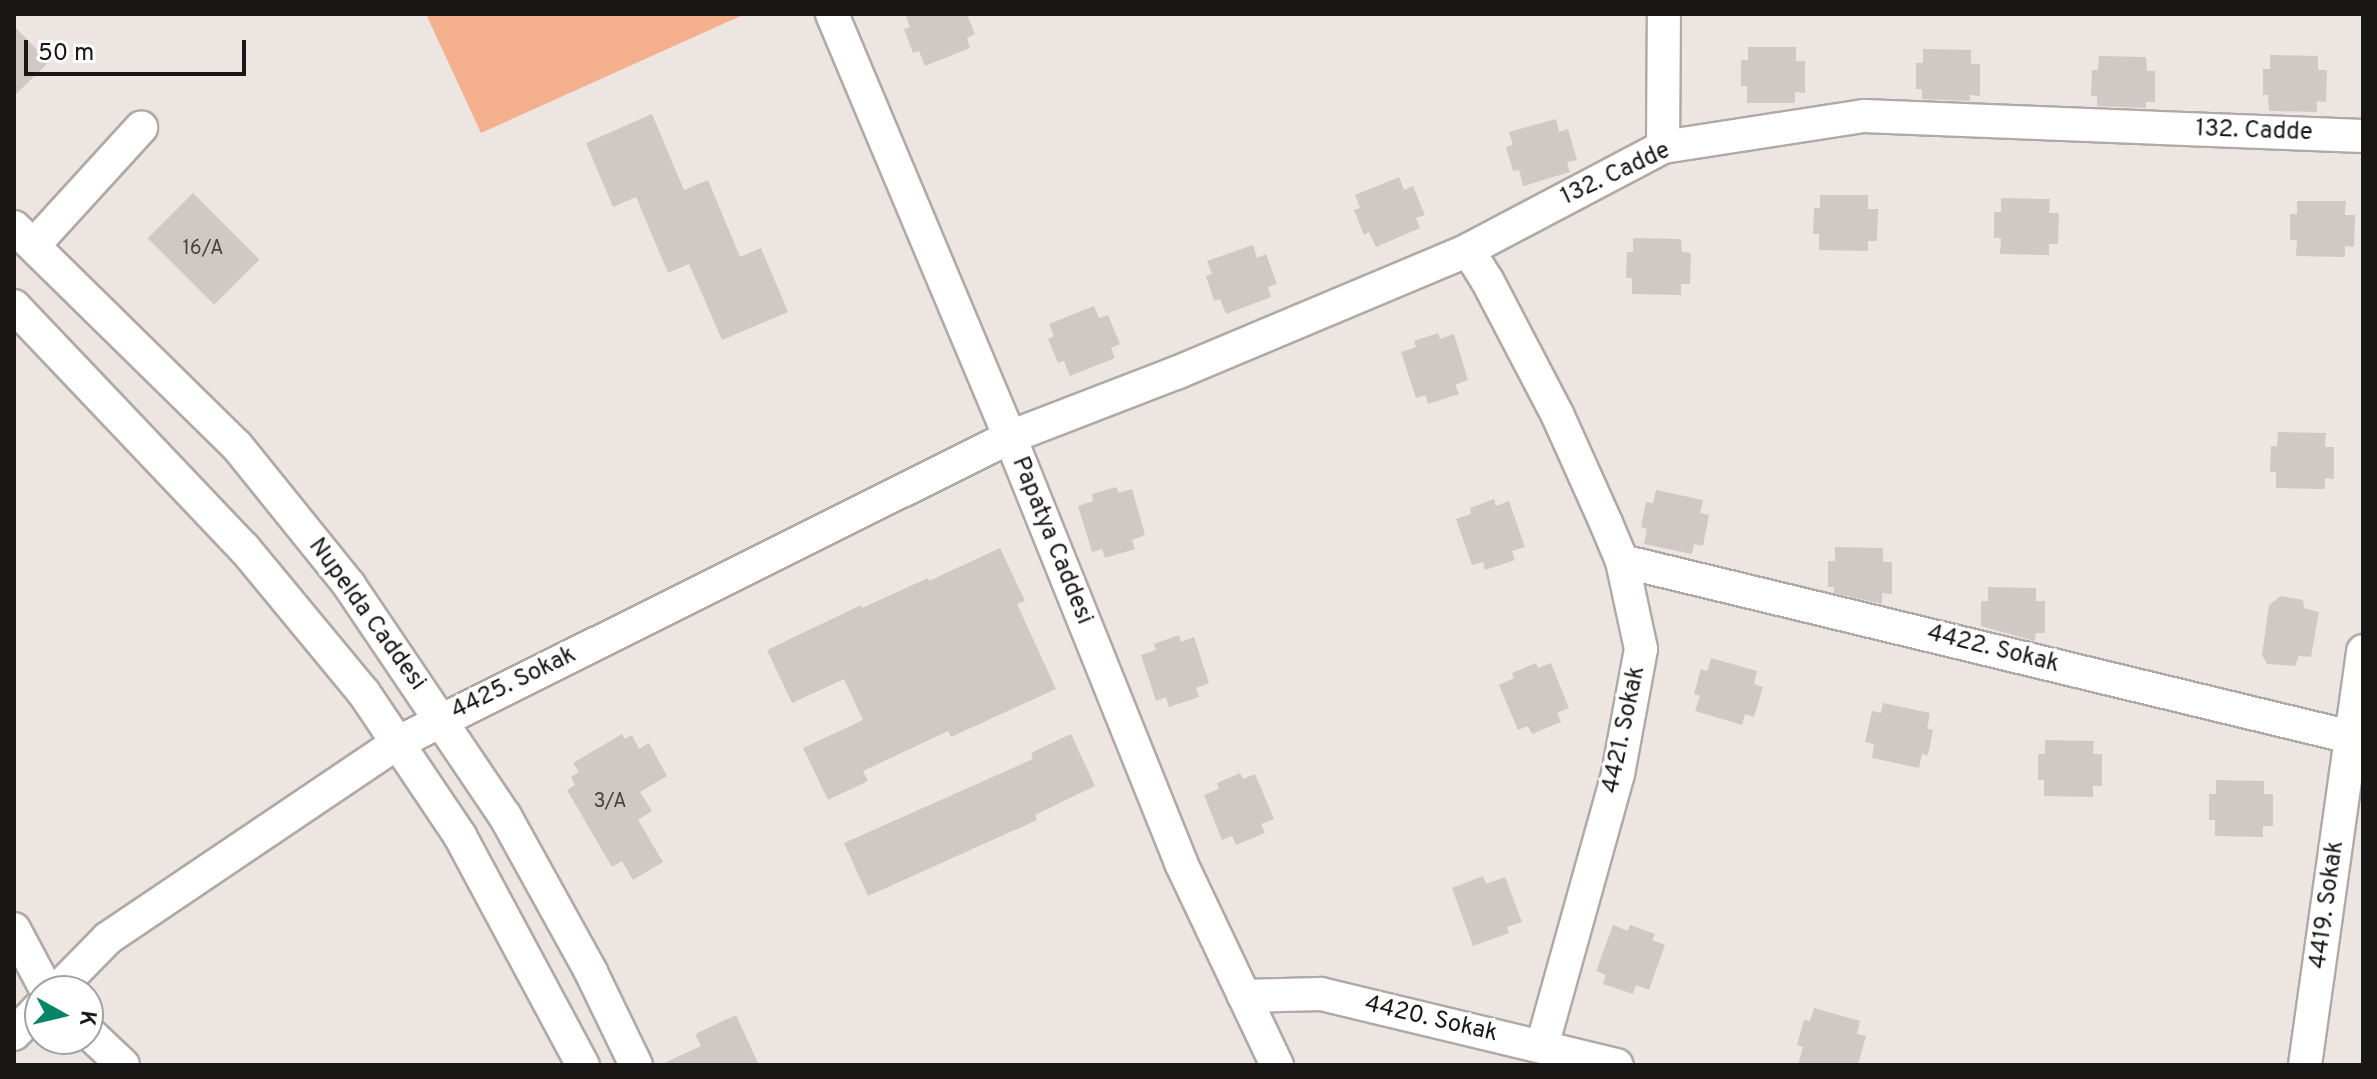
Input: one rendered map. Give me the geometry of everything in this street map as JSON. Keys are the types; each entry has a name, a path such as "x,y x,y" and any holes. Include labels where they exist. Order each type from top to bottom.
{"street":[{"name":"Papatya Caddesi","path":"832,14 1010,437 1181,863 1277,1065"},
{"path":"1663,147 1664,14"},
{"name":"132. Cadde","path":"1010,437 1176,373 1468,250 1663,147 1864,116 2363,136"},
{"path":"24,236 141,128"},
{"name":"Nupelda Caddesi","path":"24,236 237,446 349,585 505,816 591,972 636,1065"},
{"name":"4421. Sokak","path":"1468,250 1487,280 1558,416 1622,561 1641,649 1618,774 1542,1047"},
{"name":"Nupelda Caddesi","path":"14,306 244,548 364,693 460,836 583,1065"},
{"name":"4425. Sokak","path":"72,975 108,938 397,743 1010,437"},
{"name":"4422. Sokak","path":"1622,561 2358,739"},
{"name":"4419. Sokak","path":"2305,1065 2358,739 2363,651"},
{"path":"14,929 38,975"},
{"name":"4420. Sokak","path":"1244,996 1321,994 1617,1065"},
{"path":"104,1047 123,1065"}],"shaded area":[{"path":"426,14 745,14 481,133"}],"building":[{"path":"905,14 967,14 975,34 967,38 970,48 925,66 919,51 913,53 904,29 910,27"},
{"path":"14,26 49,62 14,96"},
{"path":"1748,47 1796,47 1796,61 1805,61 1805,93 1795,92 1795,103 1747,103 1747,86 1741,86 1741,60 1748,60"},
{"path":"1923,49 1971,50 1971,64 1980,64 1980,96 1970,95 1970,101 1922,99 1922,89 1916,89 1916,63 1923,63"},
{"path":"2270,55 2318,56 2318,70 2327,70 2326,102 2317,101 2317,112 2269,111 2268,95 2263,95 2263,69 2270,69"},
{"path":"2099,56 2146,57 2147,71 2155,71 2155,102 2146,102 2146,108 2097,106 2097,96 2091,96 2092,70 2098,70"},
{"path":"652,114 684,190 708,180 740,257 761,248 788,312 722,340 689,264 668,273 636,197 613,207 586,143"},
{"path":"1556,119 1559,132 1568,129 1577,160 1567,162 1570,172 1523,186 1519,170 1513,171 1506,147 1513,145 1509,132"},
{"path":"1399,177 1404,190 1413,186 1425,215 1416,218 1420,228 1376,247 1369,232 1364,235 1354,210 1360,208 1355,195"},
{"path":"193,193 259,259 214,305 148,238"},
{"path":"1820,195 1868,195 1868,209 1878,209 1877,241 1868,241 1868,251 1819,250 1819,234 1813,234 1814,208 1820,208"},
{"path":"2001,198 2050,199 2049,213 2059,213 2058,244 2049,244 2049,255 2000,254 2001,238 1994,238 1994,212 2001,212"},
{"path":"2297,201 2346,201 2345,215 2355,215 2354,247 2345,246 2345,257 2296,256 2297,240 2290,240 2290,214 2297,214"},
{"path":"1633,238 1681,239 1682,252 1691,253 1690,284 1681,284 1681,295 1632,294 1632,278 1626,278 1627,252 1633,252"},
{"path":"1253,245 1257,258 1266,254 1277,284 1268,287 1271,297 1226,314 1220,299 1214,301 1206,276 1212,274 1207,261"},
{"path":"1094,306 1099,318 1108,315 1120,344 1111,348 1115,358 1070,376 1064,361 1058,363 1048,339 1054,336 1049,324"},
{"path":"1438,333 1440,339 1454,334 1468,380 1455,385 1459,394 1428,404 1426,395 1416,398 1401,352 1416,347 1414,341"},
{"path":"2278,432 2326,433 2325,447 2334,447 2334,479 2325,478 2325,489 2276,488 2276,472 2270,472 2271,446 2277,446"},
{"path":"1116,487 1119,493 1132,489 1145,535 1132,540 1135,549 1105,558 1102,549 1092,552 1078,506 1093,501 1092,494"},
{"path":"1656,490 1703,500 1700,513 1709,515 1703,546 1694,544 1692,554 1644,544 1647,529 1641,527 1646,502 1653,503"},
{"path":"1494,499 1496,506 1509,501 1525,547 1512,551 1515,560 1485,570 1483,562 1472,565 1456,519 1471,514 1470,508"},
{"path":"1835,547 1883,548 1883,562 1892,562 1892,594 1882,593 1882,604 1834,593 1834,587 1828,587 1828,561 1835,561"},
{"path":"1000,548 1025,601 1017,604 1056,689 951,737 948,731 863,771 868,781 828,800 803,748 863,720 844,679 792,703 767,650 861,605 862,608 928,578 929,581"},
{"path":"1988,587 2036,588 2036,601 2045,601 2045,633 2036,633 2035,641 1981,626 1981,601 1988,601"},
{"path":"2281,596 2303,600 2304,608 2319,612 2311,657 2299,656 2295,666 2267,664 2262,655 2269,605"},
{"path":"1179,635 1181,642 1194,637 1209,683 1196,688 1199,697 1169,707 1166,697 1156,701 1141,655 1156,650 1154,644"},
{"path":"1711,658 1757,671 1754,684 1763,687 1754,717 1745,714 1742,725 1695,711 1700,696 1694,694 1701,669 1707,671"},
{"path":"1536,663 1538,668 1551,663 1569,708 1557,713 1561,722 1532,734 1528,726 1518,730 1499,685 1514,678 1512,673"},
{"path":"1883,703 1930,713 1927,729 1933,730 1928,755 1922,754 1919,768 1872,758 1874,744 1865,742 1872,711 1881,713"},
{"path":"622,734 625,739 632,735 639,749 649,743 667,776 640,792 652,811 638,820 663,862 633,880 622,861 612,867 567,790 575,785 571,777 579,772 573,763"},
{"path":"1071,734 1095,786 1035,815 1037,820 868,896 844,843 1033,759 1031,753"},
{"path":"2045,740 2094,741 2093,754 2102,754 2102,786 2093,786 2093,797 2044,796 2044,780 2038,780 2038,754 2045,754"},
{"path":"1240,773 1243,779 1255,774 1274,819 1261,824 1265,833 1236,845 1232,836 1222,840 1204,795 1219,789 1217,783"},
{"path":"2216,780 2264,781 2264,794 2273,794 2273,826 2263,826 2263,837 2215,836 2215,820 2209,820 2209,794 2216,794"},
{"path":"1483,876 1486,884 1505,877 1522,922 1507,927 1509,933 1473,946 1452,888"},
{"path":"1613,925 1628,931 1630,925 1655,934 1652,940 1665,945 1649,990 1636,985 1633,994 1603,984 1606,975 1596,971"},
{"path":"1814,1008 1860,1021 1857,1034 1866,1036 1858,1065 1798,1065 1803,1047 1797,1045 1804,1020 1810,1021"},
{"path":"736,1015 759,1065 660,1065 701,1046 695,1034"}]}
